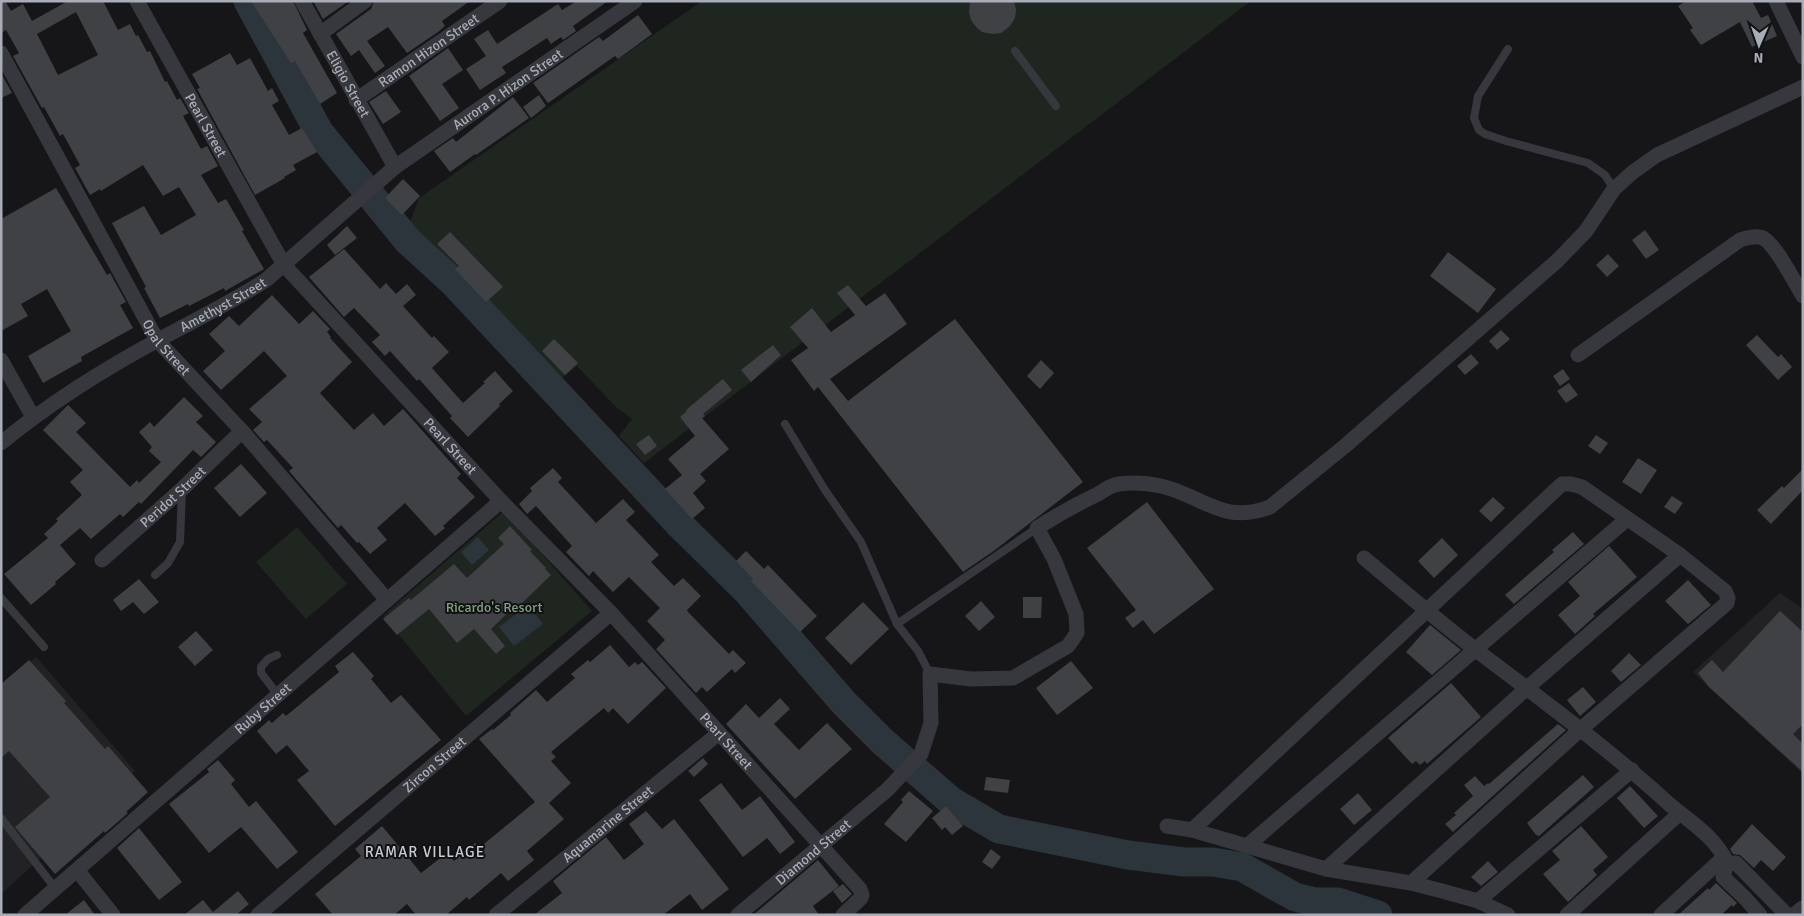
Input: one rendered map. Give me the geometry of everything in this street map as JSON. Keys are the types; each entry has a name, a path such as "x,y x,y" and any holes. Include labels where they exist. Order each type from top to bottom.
{"street":[{"name":"Pearl Street","path":"137,1 284,265 501,501 610,613 862,892 861,898 843,915"},
{"name":"Eligio Street","path":"302,1 395,167"},
{"path":"320,34 364,1"},
{"name":"Ramon Hizon Street","path":"356,100 500,1"},
{"name":"Aurora P. Hizon Street","path":"381,180 395,167 635,1"},
{"path":"1776,1 1803,57"},
{"name":"Opal Street","path":"1,53 158,340 242,431 387,600"},
{"path":"930,674 971,679 1013,678 1068,646 1077,633 1076,614 1054,559 1037,528 1116,485 1136,483 1161,486 1181,492 1218,510 1238,514 1256,512 1270,507 1345,446 1557,261 1586,231 1614,189 1633,172 1657,155 1803,87"},
{"name":"Amethyst Street","path":"1,443 33,417 89,380 158,340 243,295 266,280 381,180"},
{"path":"1578,355 1740,240 1753,236 1763,238 1776,252 1803,296"},
{"path":"1,360 33,417"},
{"name":"Peridot Street","path":"102,560 182,489 242,431"},
{"path":"1192,830 1562,484 1582,487 1680,555 1725,591 1728,598 1727,603 1581,729 1411,884"},
{"name":"Ruby Street","path":"24,915 501,501"},
{"path":"1247,846 1627,519"},
{"path":"1326,869 1527,688 1680,555"},
{"path":"1364,558 1474,649 1581,729 1632,770 1680,814 1708,835 1725,860 1724,877 1760,915"},
{"name":"Zircon Street","path":"258,915 610,613"},
{"name":"Diamond Street","path":"738,915 887,790 921,754 931,723 930,674"},
{"name":"Aquamarine Street","path":"496,915 719,733"},
{"path":"1478,901 1632,770"},
{"path":"1567,915 1680,814"},
{"path":"1167,826 1192,830 1326,869 1411,884 1478,901 1508,915"},
{"path":"1662,915 1725,860"},
{"path":"1725,860 1736,863 1786,915"},
{"path":"77,870 113,915"},
{"path":"1796,915 1803,910"}],"lane":[{"path":"1508,49 1478,96 1474,118 1479,130 1506,141 1588,163 1605,175 1614,189"},
{"path":"1015,52 1056,106"},
{"path":"785,424 825,490 860,542 897,624 918,651 930,674"},
{"path":"155,575 168,563 180,542 182,489"},
{"path":"897,624 1037,528"},
{"path":"1,598 44,647"},
{"path":"276,655 268,659 261,667 261,673 278,695"},
{"path":"1,818 55,888"}],"shaded area":[{"path":"478,537 489,550 472,565 461,552"},
{"path":"1780,593 1803,609 1803,774 1693,672"},
{"path":"528,605 543,624 514,646 499,627"},
{"path":"36,657 135,771 1,894 1,687"}],"green space":[{"path":"702,1 1251,1 644,463 619,436 632,419 616,407 577,366 561,379 406,233 419,198"},
{"name":"Ricardo's Resort","path":"504,511 592,611 466,716 383,616"},
{"path":"297,527 347,584 306,619 256,562"}],"building":[{"path":"1,1 5,1 11,11 23,4 32,21 68,1 103,1 118,30 130,24 147,52 150,51 165,82 167,81 177,100 180,98 189,113 183,116 201,149 207,146 218,166 201,175 218,203 226,199 264,269 225,291 224,288 160,318 112,223 144,206 161,235 196,215 179,187 163,196 143,165 101,191 100,189 90,195 75,168 80,165 63,134 60,136 44,107 42,108 13,56 19,53 6,30 1,33","holes":["76,12 98,55 58,75 37,34"]},
{"path":"251,1 293,1 307,30 303,33 337,93 320,104 295,61 291,63"},
{"path":"313,1 349,1 323,19"},
{"path":"374,1 470,1 442,21 445,26 438,32 407,53 388,27 367,41 385,66 375,73 359,50 351,56 336,34 371,9"},
{"path":"577,1 608,1 573,26 576,31 563,40 561,37 551,44 547,38 502,67 506,73 480,90 466,69 486,56 474,39 488,30 497,44 558,4 562,10"},
{"path":"970,1 1014,1 1015,18 1010,26 1001,33 982,32 971,20 969,12"},
{"path":"1686,1 1752,1 1761,18 1768,15 1777,36 1752,47 1740,22 1701,45 1690,30 1693,28 1678,6"},
{"path":"638,15 652,34 618,59 615,56 548,103 533,83 599,37 603,41"},
{"path":"448,48 463,70 442,84 459,108 440,121 409,76"},
{"path":"230,53 237,65 250,58 268,91 272,88 279,101 272,105 289,135 302,128 317,152 293,165 296,170 285,178 255,195 197,89 200,88 192,74"},
{"path":"1,73 12,93 1,98"},
{"path":"386,91 401,112 383,124 369,102"},
{"path":"539,95 546,106 531,118 523,107"},
{"path":"513,97 529,118 450,172 434,151 453,138 456,142"},
{"path":"403,179 420,196 402,215 385,198"},
{"path":"56,188 107,275 110,273 126,302 120,305 133,328 81,357 82,361 43,383 28,356 71,331 47,289 21,304 28,316 1,331 1,219"},
{"path":"347,226 357,238 335,255 327,245"},
{"path":"1645,230 1659,250 1646,259 1632,240"},
{"path":"450,232 503,287 486,302 455,269 459,266 437,244"},
{"path":"344,249 380,289 386,283 396,294 407,284 416,295 403,306 432,338 434,336 449,352 432,368 463,403 495,371 513,391 468,437 419,379 417,381 390,351 385,356 372,342 380,335 354,308 344,317 309,277"},
{"path":"1448,252 1496,289 1478,313 1430,276"},
{"path":"1608,254 1619,266 1607,277 1596,265"},
{"path":"848,285 866,306 885,293 907,324 830,379 848,401 955,319 1083,482 995,550 963,572 818,387 814,391 791,360 808,348 790,327 812,308 831,332 855,315 837,293"},
{"path":"272,295 299,324 313,311 330,329 327,332 330,338 352,362 320,393 354,430 373,413 384,426 403,409 461,474 457,478 475,497 443,526 445,528 435,536 405,503 377,528 387,540 370,554 341,525 338,528 289,471 293,468 267,440 264,442 253,430 262,422 249,409 287,376 264,351 221,390 203,371 225,351 209,334 229,316 239,326"},
{"path":"1501,330 1510,339 1497,350 1489,341"},
{"path":"1757,335 1778,357 1781,354 1792,367 1778,380 1746,345"},
{"path":"554,339 578,363 565,375 542,351"},
{"path":"773,345 781,355 751,382 741,370"},
{"path":"1471,354 1479,363 1465,375 1457,366"},
{"path":"1041,360 1054,373 1040,389 1027,376"},
{"path":"1563,369 1570,379 1560,386 1553,376"},
{"path":"723,379 732,390 703,414 705,416 702,418 729,449 700,474 706,481 693,493 705,508 692,519 665,489 682,475 668,459 695,436 680,417"},
{"path":"1569,383 1578,395 1566,403 1557,391"},
{"path":"184,397 203,416 196,422 216,442 201,457 193,450 141,504 139,502 123,517 120,514 91,539 80,528 60,545 76,564 31,605 4,574 48,538 44,534 58,521 56,519 82,495 70,482 83,470 43,430 68,405 86,423 76,432 130,487 137,480 139,483 161,462 149,451 152,447 139,432 150,422 154,427"},
{"path":"649,435 657,446 645,455 636,444"},
{"path":"1596,435 1608,443 1600,454 1588,446"},
{"path":"1638,458 1657,470 1641,494 1622,482"},
{"path":"241,464 267,493 240,517 214,488"},
{"path":"553,468 562,478 558,482 596,523 623,499 635,512 626,520 659,555 651,562 674,586 683,578 701,596 687,610 688,612 729,654 733,650 746,663 735,673 732,669 707,692 702,687 696,693 656,649 665,640 647,621 660,608 629,577 613,592 593,571 589,576 566,552 572,546 536,506 527,514 519,504 532,491 530,488"},
{"path":"1803,469 1803,490 1771,524 1757,510 1782,486 1784,488"},
{"path":"1672,496 1683,503 1675,514 1664,507"},
{"path":"1493,497 1505,508 1491,522 1479,511"},
{"path":"1147,502 1214,589 1154,634 1143,620 1133,628 1125,618 1136,610 1087,548"},
{"path":"510,526 551,575 516,609 514,607 491,629 505,646 496,654 474,629 457,643 429,609 397,635 383,619 409,598 411,600 454,564 467,578 504,544 498,538"},
{"path":"1573,532 1584,544 1514,604 1505,595 1554,552 1552,550"},
{"path":"1442,538 1458,555 1434,578 1418,561"},
{"path":"1609,546 1637,577 1593,614 1595,616 1575,634 1558,615 1580,596 1568,582"},
{"path":"746,551 764,569 768,565 817,616 800,632 751,581 753,579 736,561"},
{"path":"139,579 159,602 144,614 133,602 121,611 113,600"},
{"path":"1688,580 1711,605 1688,624 1665,601"},
{"path":"1023,597 1042,597 1041,618 1023,618"},
{"path":"981,601 995,617 979,631 965,616"},
{"path":"863,602 889,629 851,665 825,638"},
{"path":"1780,611 1803,632 1803,724 1793,734 1803,744 1803,772 1709,687 1698,673 1712,660 1723,672"},
{"path":"1430,625 1461,650 1432,675 1406,652"},
{"path":"196,631 213,650 195,666 178,647"},
{"path":"610,645 629,667 635,662 638,665 642,662 666,688 628,724 613,708 608,713 604,708 551,752 556,757 551,761 571,783 549,803 564,819 527,851 534,860 508,881 501,873 469,900 467,897 446,915 416,915 407,904 394,915 333,915 315,894 361,856 355,849 382,826 421,873 447,853 454,861 475,843 479,848 535,802 479,739 511,715 510,713 536,690 547,702 575,678 571,674 588,660 590,662"},
{"path":"353,652 374,676 371,679 391,703 401,695 441,740 335,826 297,780 309,771 287,745 276,754 257,731 269,720 272,723 283,713 286,716 339,672 335,666"},
{"path":"1629,653 1641,665 1621,682 1611,671"},
{"path":"29,660 66,701 64,703 105,749 108,746 148,792 126,812 128,813 105,833 104,831 55,874 15,827 50,797 9,751 1,758 1,684"},
{"path":"1071,661 1093,688 1057,715 1036,688"},
{"path":"1451,683 1481,717 1427,764 1425,761 1420,765 1416,761 1412,764 1388,738"},
{"path":"1583,687 1596,702 1580,716 1567,700"},
{"path":"780,698 790,709 774,724 799,750 827,723 852,749 795,799 726,724 746,704 759,718"},
{"path":"1558,724 1566,730 1453,832 1445,824 1473,796 1464,785 1475,776 1484,786 1489,784"},
{"path":"703,758 708,764 694,777 688,771"},
{"path":"218,760 235,780 231,784 249,807 256,801 298,852 277,869 241,827 209,853 169,804 209,772 207,769"},
{"path":"1583,775 1594,787 1539,836 1536,835 1527,823"},
{"path":"986,777 1010,780 1008,793 984,790"},
{"path":"721,783 742,810 760,796 795,842 780,854 767,838 743,857 699,800"},
{"path":"1630,786 1658,816 1644,828 1617,798"},
{"path":"909,791 933,811 906,842 884,824 903,802 901,800"},
{"path":"1358,793 1372,810 1354,825 1340,809"},
{"path":"946,806 963,826 952,835 945,827 942,830 932,818"},
{"path":"646,811 662,829 674,819 729,889 702,910 690,894 663,915 534,915 562,893 553,881 606,837 624,860 644,844 629,824"},
{"path":"1752,824 1786,857 1773,871 1761,860 1754,868 1740,855 1733,854 1730,849"},
{"path":"1581,826 1608,857 1593,870 1597,875 1568,902 1543,874 1560,860 1552,851"},
{"path":"139,828 182,882 159,900 117,848"},
{"path":"991,849 1001,857 992,869 982,862"},
{"path":"818,860 839,886 813,906 819,915 753,915"},
{"path":"1488,861 1498,872 1481,886 1471,877"},
{"path":"1716,883 1737,903 1733,907 1732,905 1721,915 1678,915 1708,888 1709,890"},
{"path":"843,884 852,894 842,903 833,891"},
{"path":"238,891 249,904 236,915 184,915 203,900 213,912"},
{"path":"84,900 95,915 65,915"}],"waterway":[{"path":"248,1 319,132 408,241 454,283 680,525 747,591 844,703 882,741 951,801 999,829 1128,855 1184,862 1213,862 1242,867 1295,897 1315,902 1338,902 1378,915"}],"district":[{"name":"RAMAR VILLAGE","path":"425,852"}]}
